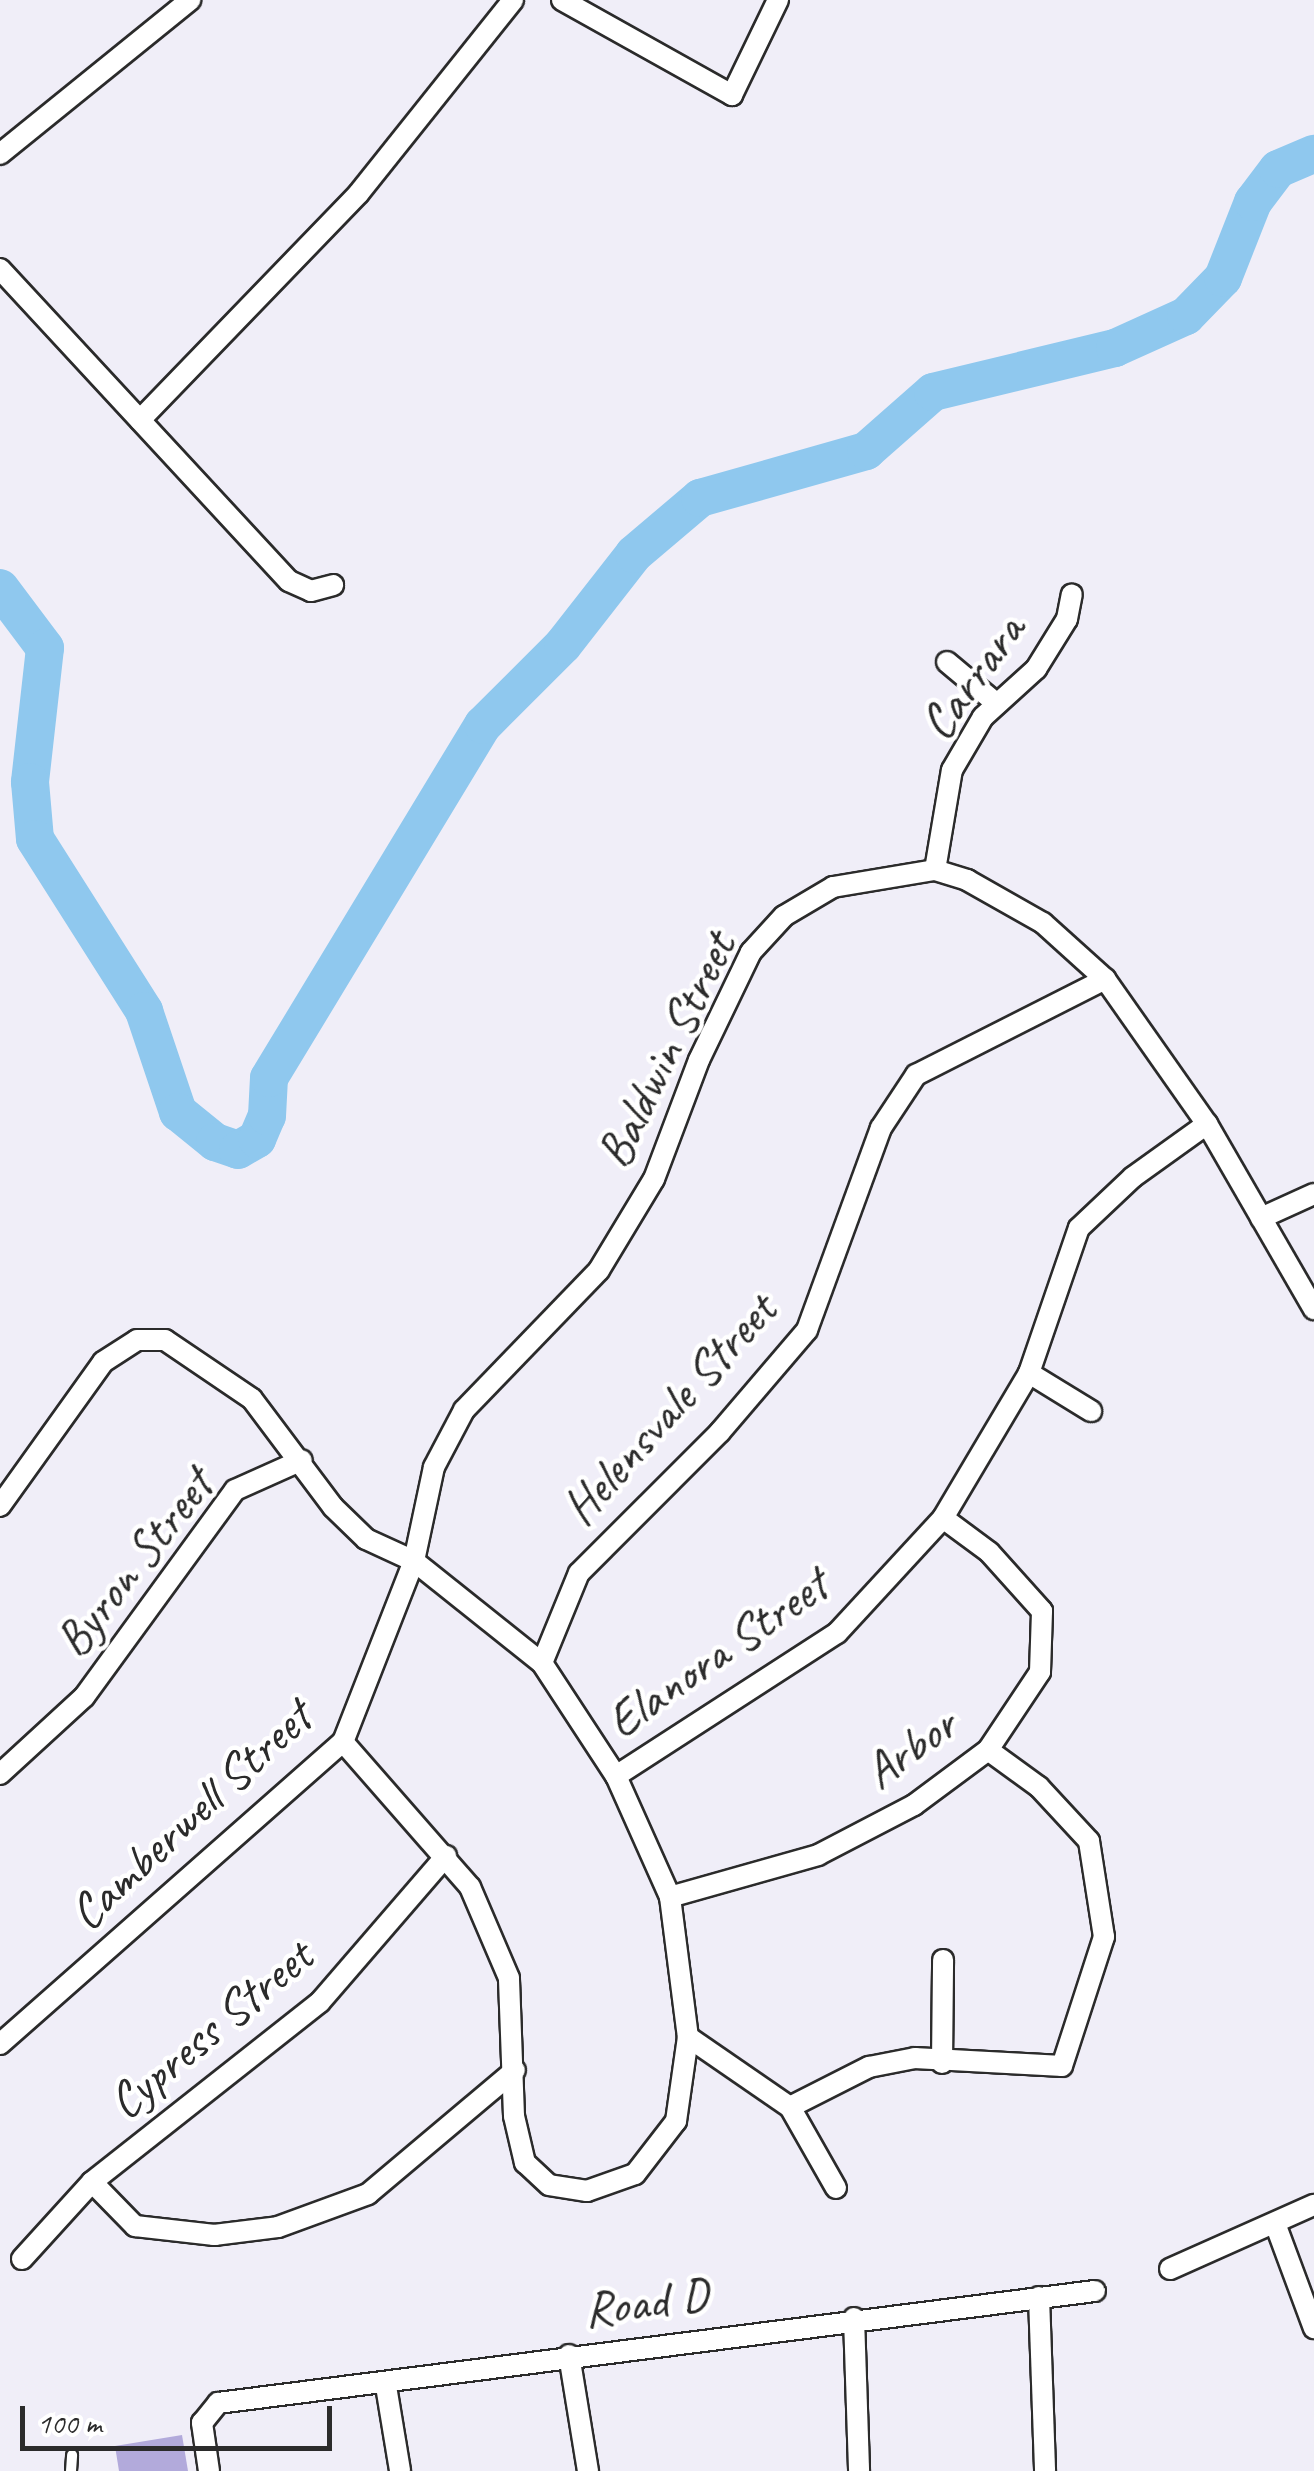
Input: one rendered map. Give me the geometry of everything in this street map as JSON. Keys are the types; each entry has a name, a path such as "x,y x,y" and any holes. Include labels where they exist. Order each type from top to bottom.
{"street":[{"path":"0,154 190,0"},
{"path":"140,420 359,194 513,0"},
{"path":"562,0 732,96 778,0"},
{"path":"0,269 289,580 311,591 333,584"},
{"name":"Carrara","path":"935,870 952,770 997,704 1036,669 1067,619 1072,594"},
{"path":"948,662 997,704"},
{"path":"935,870 967,880 1043,923 1105,979 1208,1124 1314,1308"},
{"name":"Baldwin Street","path":"414,1561 434,1467 464,1410 599,1270 654,1180 699,1060 752,952 784,916 833,886 935,870"},
{"name":"Helensvale Street","path":"542,1663 579,1573 720,1432 807,1330 881,1128 916,1076 1105,979"},
{"name":"Elanora Street","path":"616,1776 837,1633 943,1518 1029,1374 1078,1228 1133,1177 1208,1124"},
{"path":"1261,1218 1314,1194"},
{"path":"0,1506 104,1362 137,1340 165,1340 252,1399 302,1460 333,1508 366,1538 414,1561 542,1663 616,1776 670,1896 688,2037 676,2121 635,2174 587,2190 549,2185 525,2164 514,2116 508,1978 470,1888 343,1742"},
{"path":"1029,1374 1091,1411"},
{"name":"Byron Street","path":"0,1774 84,1696 235,1490 302,1460"},
{"name":"Arbor","path":"670,1896 818,1855 914,1805 988,1750 1040,1672 1042,1610 989,1552 943,1518"},
{"name":"Camberwell Street","path":"0,2044 343,1742 414,1561"},
{"path":"790,2107 869,2067 915,2058 942,2063 1062,2066 1104,1936 1090,1841 1039,1787 988,1750"},
{"name":"Cypress Street","path":"22,2259 92,2182 320,2002 446,1856"},
{"path":"942,1960 942,2063"},
{"path":"688,2037 790,2107 836,2188"},
{"path":"92,2182 135,2226 214,2235 278,2227 368,2194 515,2070"},
{"path":"1175,2267 1276,2226 1314,2205"},
{"path":"1276,2226 1314,2328"},
{"name":"Road D","path":"209,2471 202,2423 210,2407 386,2386 569,2355 854,2318 1096,2292"},
{"path":"1039,2297 1045,2471"},
{"path":"854,2318 859,2471"},
{"path":"569,2355 588,2471"},
{"path":"386,2386 400,2471"}],"lane":[{"path":"71,2471 72,2455"}],"building":[{"path":"182,2435 188,2471 119,2471 115,2446"}],"waterway":[{"path":"0,588 45,648 30,782 35,839 144,1011 178,1112 215,1142 238,1150 257,1139 267,1116 269,1078 483,725 563,645 634,554 700,498 866,451 933,392 1115,348 1186,316 1223,278 1253,202 1278,169 1314,154"}]}
